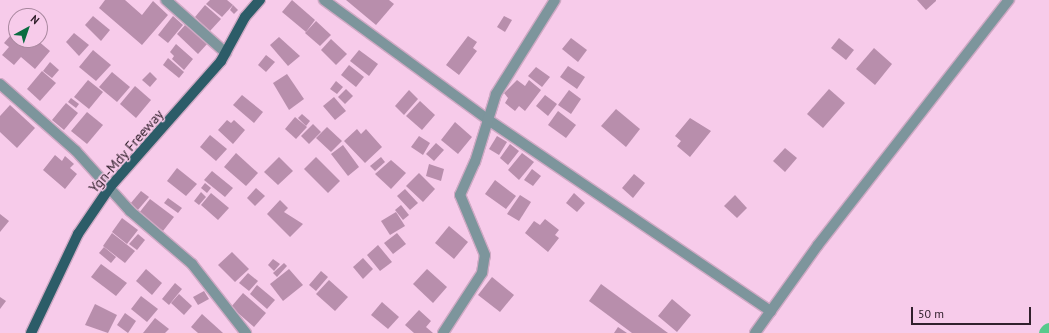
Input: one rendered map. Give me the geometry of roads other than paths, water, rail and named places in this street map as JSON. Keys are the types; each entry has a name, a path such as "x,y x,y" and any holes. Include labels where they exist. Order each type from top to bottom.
{"main road":[{"name":"Ygn-Mdy Freeway","path":"31,333 78,234 110,187 226,53 246,17 260,0"}],"street":[{"path":"166,0 226,53"},
{"path":"324,0 487,119 771,311"},
{"path":"443,333 482,273 484,255 460,195 496,94 555,0"},
{"path":"756,333 818,244 1009,0"},
{"path":"0,84 76,151 130,211 192,264 246,333"}]}
